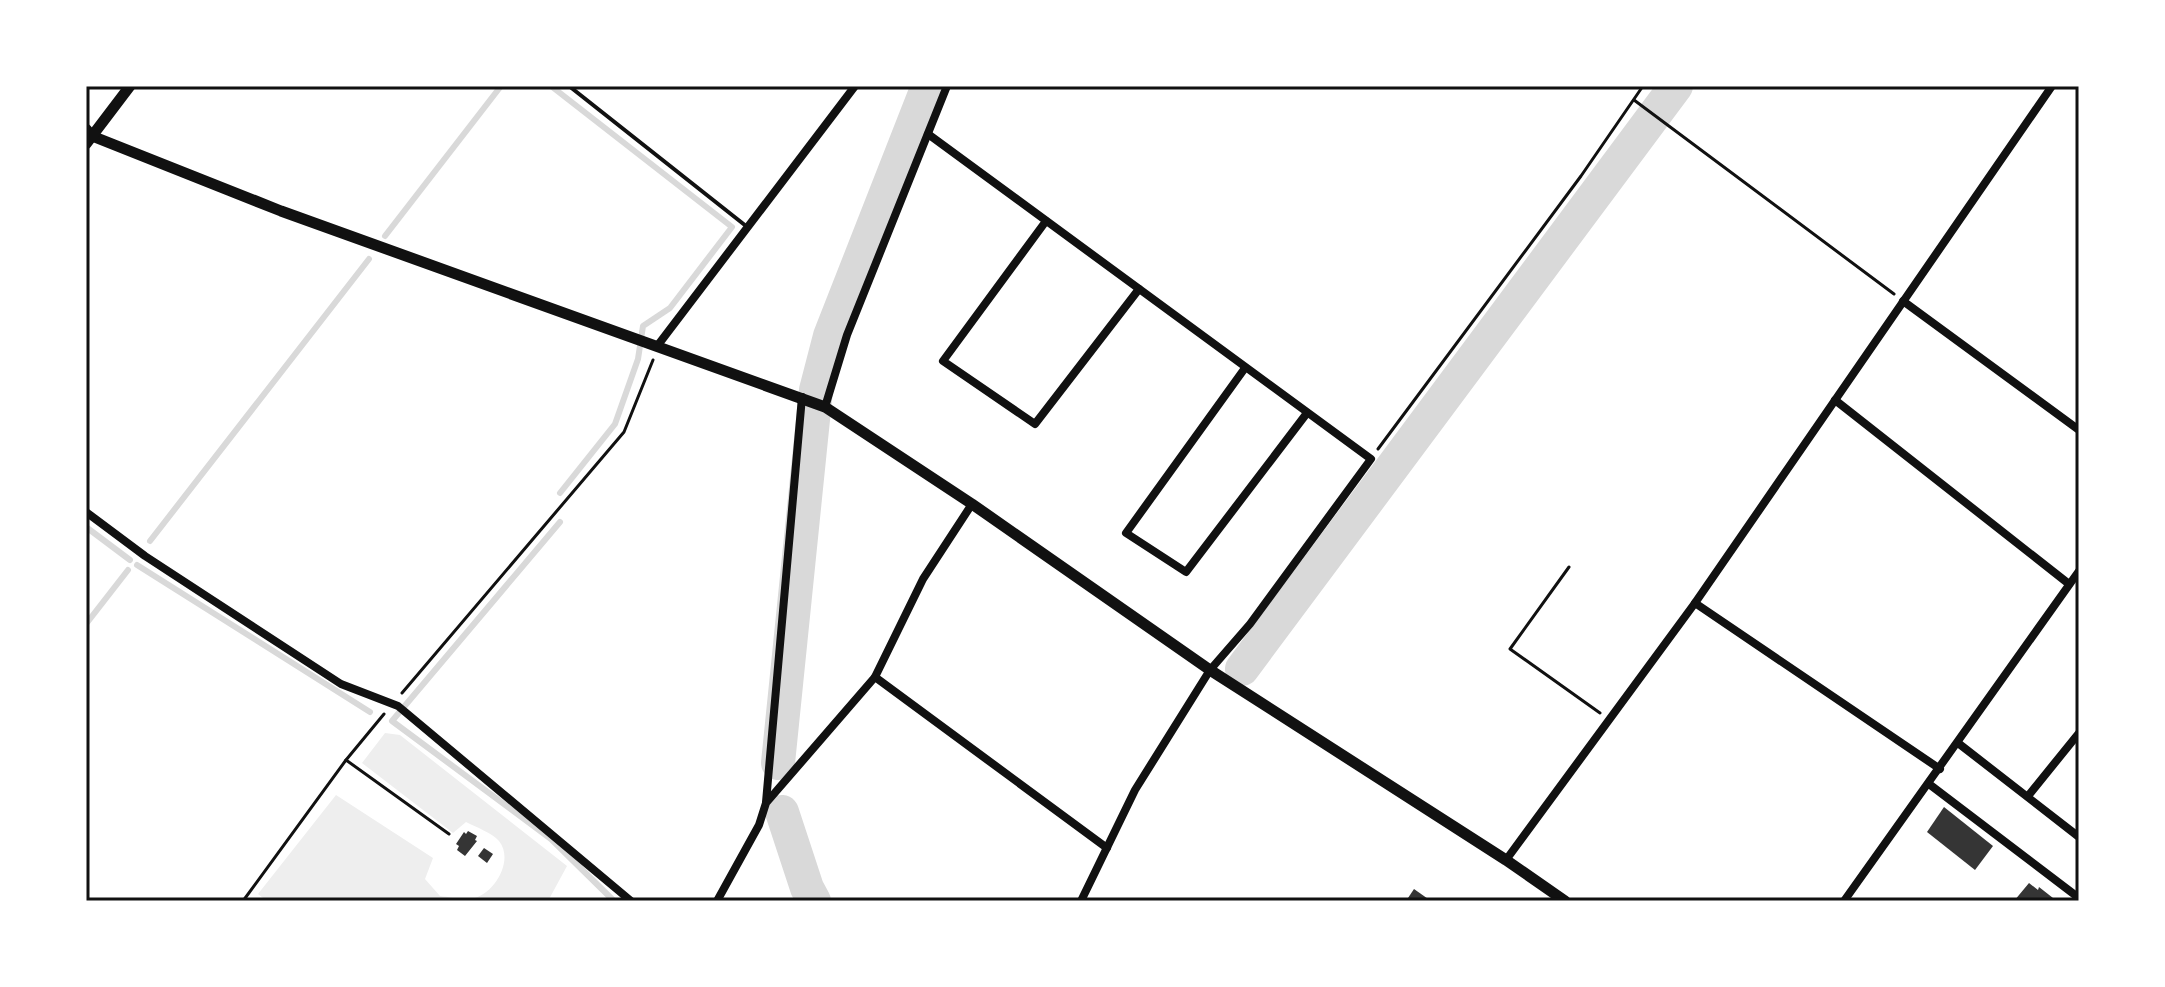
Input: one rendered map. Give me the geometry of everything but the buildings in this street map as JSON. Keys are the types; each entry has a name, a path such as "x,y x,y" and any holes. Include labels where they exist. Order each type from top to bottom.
{"main road":[{"path":"130,86 88,136 281,211 825,407 972,504 1210,670 1565,901"}],"street":[{"path":"658,345 855,86"},
{"path":"825,407 847,335 947,86"},
{"path":"1506,860 1695,603 2052,86"},
{"path":"928,134 1371,459 1250,624 1210,670 1135,790 1081,901"},
{"path":"1046,221 943,361 1035,424 1139,289"},
{"path":"1903,301 2079,430"},
{"path":"1245,368 1126,533 1186,572 1307,413"},
{"path":"717,901 759,825 766,803 804,398"},
{"path":"1835,400 2069,584"},
{"path":"766,803 875,677 923,579 972,504"},
{"path":"86,512 145,556 341,684 399,707 631,901"},
{"path":"1844,901 2079,571"},
{"path":"1695,603 1940,769"},
{"path":"875,677 1107,848"},
{"path":"2028,796 2079,733"},
{"path":"1958,743 2079,837"},
{"path":"1929,784 2079,898"}],"lane":[{"path":"569,86 746,226"}],"path":[{"path":"1371,459 1581,176 1643,86"},
{"path":"1633,100 1903,301"},
{"path":"243,901 346,760 399,707 624,432 658,345"},
{"path":"1569,567 1510,649 1609,719"},
{"path":"346,760 449,834"}],"shaded area":[{"path":"385,733 400,735 567,866 548,901 267,901 258,894 336,795 433,858 425,879 440,896 471,899 494,885 504,858 503,849 496,838 466,822 453,833 362,763"}],"waterway":[{"path":"385,236 501,86"},
{"path":"551,86 732,227 670,308 643,326 638,359 615,424 560,493"},
{"path":"778,763 816,390 830,336 928,86"},
{"path":"1242,669 1676,86"},
{"path":"150,541 369,259"},
{"path":"560,522 392,721 551,839 614,901"},
{"path":"86,527 130,560"},
{"path":"137,565 370,712"},
{"path":"86,624 128,570"},
{"path":"782,812 814,901"}]}
